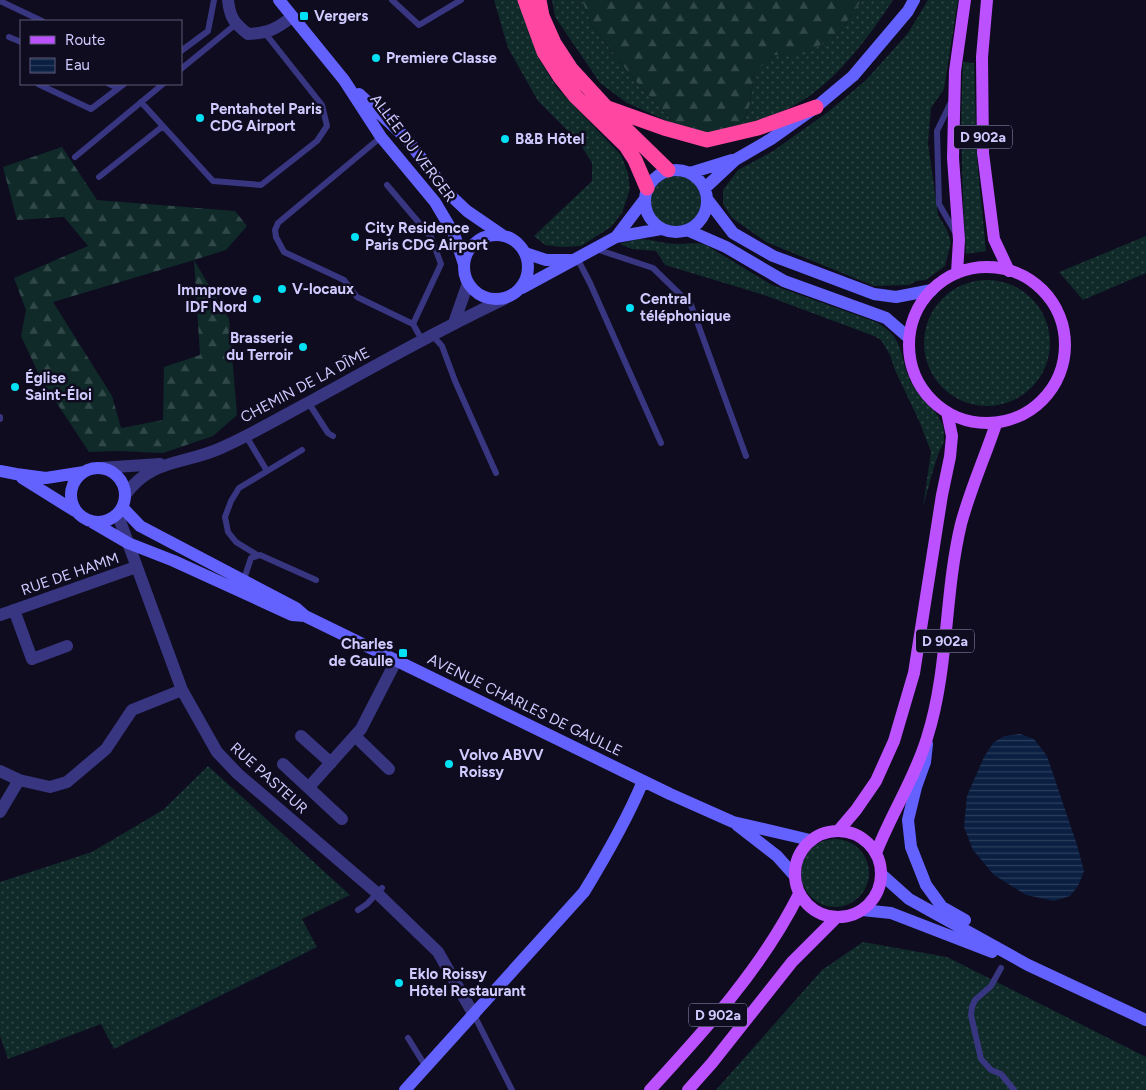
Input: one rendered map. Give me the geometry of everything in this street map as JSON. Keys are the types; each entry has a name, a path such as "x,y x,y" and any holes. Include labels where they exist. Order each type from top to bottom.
{"highway":[{"path":"525,0 544,52 576,97 626,146 634,160 645,194"},
{"path":"539,0 542,16 554,43 571,69 605,107 668,170"},
{"path":"605,107 664,128 707,140 758,128 816,107"}],"main road":[{"name":"D 902a","path":"958,273 959,240 953,158 954,96 955,71 965,0"},
{"name":"D 902a","path":"987,0 982,57 983,153 994,239 1009,271"},
{"path":"977,268 997,268 1009,271 1034,283 1049,297 1060,318 1065,342 1063,366 1053,388 1036,406 1015,418 996,424 968,421 947,412 930,398 918,380 911,360 910,338 916,312 932,290 944,280 958,273 977,268"},
{"name":"D 902a","path":"839,830 856,810 876,781 894,741 914,673 942,495 950,457 952,436 947,412"},
{"name":"D 902a","path":"876,853 885,830 902,799 927,738 940,679 950,594 961,525 996,424"},
{"path":"839,830 861,836 870,844 880,863 881,874 879,888 872,900 862,910 854,914 837,917 825,915 806,903 799,894 794,875 800,851 810,840 828,831 839,830"},
{"name":"D 902a","path":"650,1090 714,1020 760,960 799,894"},
{"name":"D 902a","path":"688,1090 712,1063 792,962 837,917"}],"street":[{"path":"228,0 230,14 236,24 248,34 266,33 278,28 292,17"},
{"name":"ALLÉE DU VERGER","path":"279,0 344,80 381,137 435,202 454,234 464,264"},
{"path":"690,173 735,160 771,139 816,107 853,76 911,4"},
{"name":"ALLÉE DU VERGER","path":"344,80 405,137 449,194 467,211 502,235"},
{"path":"645,194 645,208 653,224 671,232 688,230 702,218 706,209 706,194 735,160"},
{"path":"616,237 645,194 652,180 659,174 676,169 690,173 698,179 733,233 773,256 874,294 896,297 932,290"},
{"path":"522,288 529,271 525,253 520,244 502,235 486,237 473,245 467,254 464,274 474,291 483,297 493,300 504,299 514,295 522,288 592,248 616,237 661,229"},
{"path":"688,230 726,247 784,280 886,318 910,338"},
{"path":"525,253 546,260 574,259"},
{"path":"454,323 468,283"},
{"name":"CHEMIN DE LA DÎME","path":"121,505 134,482 148,471 220,449 427,337 504,299"},
{"name":"CHEMIN DE LA DÎME","path":"100,468 168,464"},
{"path":"0,470 46,478 100,468 108,470 120,480 121,505 109,520 92,522 85,520 76,511 16,474"},
{"path":"76,511 70,494 72,485 77,477 84,472"},
{"name":"RUE PASTEUR","path":"121,505 120,521 182,690 217,752 238,774 380,890 438,952 474,1015"},
{"name":"AVENUE CHARLES DE GAULLE","path":"121,505 140,526 242,586"},
{"name":"AVENUE CHARLES DE GAULLE","path":"92,522 128,543 296,608 305,616 396,661 643,781 733,822 810,840"},
{"name":"RUE DE HAMM","path":"0,616 136,567"},
{"name":"RUE DE HAMM","path":"14,610 32,659 67,646"},
{"path":"309,787 361,729 396,661"},
{"path":"0,770 19,780 50,787 67,782 106,749 132,710 182,690"},
{"path":"301,736 331,762"},
{"path":"355,736 389,769"},
{"path":"927,738 926,762 916,787 908,820 911,847 919,872 942,906 1006,946 1028,965"},
{"path":"283,764 342,819"},
{"path":"0,812 19,780"},
{"path":"404,1090 584,892 601,865 643,781"},
{"name":"AVENUE CHARLES DE GAULLE","path":"733,822 777,856 794,875"},
{"path":"881,874 909,899 1028,965 1146,1020"},
{"path":"862,910 891,913 1028,965"}],"lane":[{"path":"0,0 40,20"},
{"path":"182,50 208,31 214,0"},
{"path":"392,0 419,25 461,0"},
{"path":"182,68 236,24"},
{"path":"141,102 213,180 261,185 317,140 326,126 322,105 266,33"},
{"path":"9,37 20,42"},
{"path":"40,85 91,109 121,86"},
{"path":"75,157 162,85"},
{"path":"99,177 163,126"},
{"path":"381,137 278,222 275,230 276,237 284,252 344,280 357,297 413,324 427,337 442,346 455,381 496,473"},
{"path":"386,185 431,237 441,264 413,324"},
{"path":"592,248 653,268 691,305 746,456"},
{"path":"574,259 590,282 661,443"},
{"path":"308,402 328,433 333,436"},
{"path":"246,435 266,471"},
{"path":"256,556 236,542 228,532 226,517 231,501 239,488 302,450"},
{"path":"242,586 251,558 256,556 264,556 316,580"},
{"path":"358,910 367,904 380,890"},
{"path":"1001,968 991,986 975,1000 971,1015 980,1059 991,1070 1001,1074 1014,1090"},
{"path":"474,1015 512,1090"},
{"path":"408,1038 426,1067"}],"green space":[{"path":"494,0 518,0 539,59 557,88 621,155 628,173 630,189 622,213 611,227 581,246 562,247 545,245 534,236 592,181 592,163 579,142 538,101 508,48"},
{"path":"552,0 582,0 592,26 633,78 676,125 627,103 600,83 555,17"},
{"path":"582,0 862,0 840,31 807,54 774,55 754,73 750,104 741,127 709,134 676,125 633,78 592,26"},
{"path":"862,0 893,0 865,40 844,65 820,88 800,102 741,127 750,104 754,73 774,55 807,53 840,31"},
{"path":"928,0 958,0 944,89 931,108 928,143 938,215 947,230 951,242 945,266 926,280 916,281 909,285 874,286 766,242 732,218 723,204 723,190 738,170 773,151 828,112 866,80 908,33"},
{"path":"963,62 974,63 977,159 986,251 966,254 962,158"},
{"path":"62,147 97,200 235,211 247,226 226,250 194,260 229,319 237,415 213,436 163,453 89,452 41,379 21,336 26,310 14,278 88,246 64,217 17,220 3,167","holes":["194,260 200,355 164,367 163,420 121,428 112,396 53,302"]},
{"path":"670,175 680,175 689,179 697,187 701,201 697,215 689,223 680,227 670,227 661,223 653,215 649,206 649,196 653,187 661,179"},
{"path":"1146,236 1146,273 1083,300 1059,272"},
{"path":"638,239 673,244 695,243 706,245 772,285 876,322 886,329 898,344 906,370 915,389 938,416 943,427 944,441 936,461 923,507 931,452 890,355 881,340 764,295 665,265 656,251 632,249 620,244"},
{"path":"987,280 1011,285 1022,290 1032,298 1040,308 1045,319 1050,343 1045,367 1040,378 1032,388 1022,396 1011,401 987,406 963,401 952,396 942,388 934,378 929,367 924,343 929,319 934,308 942,298 952,290 963,285"},
{"path":"208,766 350,895 302,919 317,947 114,1049 101,1024 8,1059 0,1036 0,882 92,852 163,810"},
{"path":"842,839 854,845 863,854 869,866 867,886 859,897 842,907 828,907 811,897 803,886 801,866 811,849 822,841"},
{"path":"863,942 947,957 1146,1057 1146,1090 716,1090 822,970"}],"water":[{"path":"1020,734 1034,739 1047,756 1084,871 1078,886 1070,896 1054,901 1026,895 994,875 973,850 964,827 967,796 984,757 994,742 1005,736"}],"place":[{"name":"Vergers","path":"304,16"},
{"name":"Premiere Classe","path":"376,58"},
{"name":"Pentahotel Paris CDG Airport","path":"200,118"},
{"name":"B&B Hôtel","path":"505,139"},
{"name":"City Residence Paris CDG Airport","path":"355,237"},
{"name":"V-locaux","path":"282,289"},
{"name":"Immprove IDF Nord","path":"257,299"},
{"name":"Central téléphonique","path":"630,308"},
{"name":"Brasserie du Terroir","path":"303,347"},
{"name":"Église Saint-Éloi","path":"15,387"},
{"name":"Charles de Gaulle","path":"403,653"},
{"name":"Volvo ABVV Roissy","path":"449,764"},
{"name":"Eklo Roissy Hôtel Restaurant","path":"399,983"}]}
